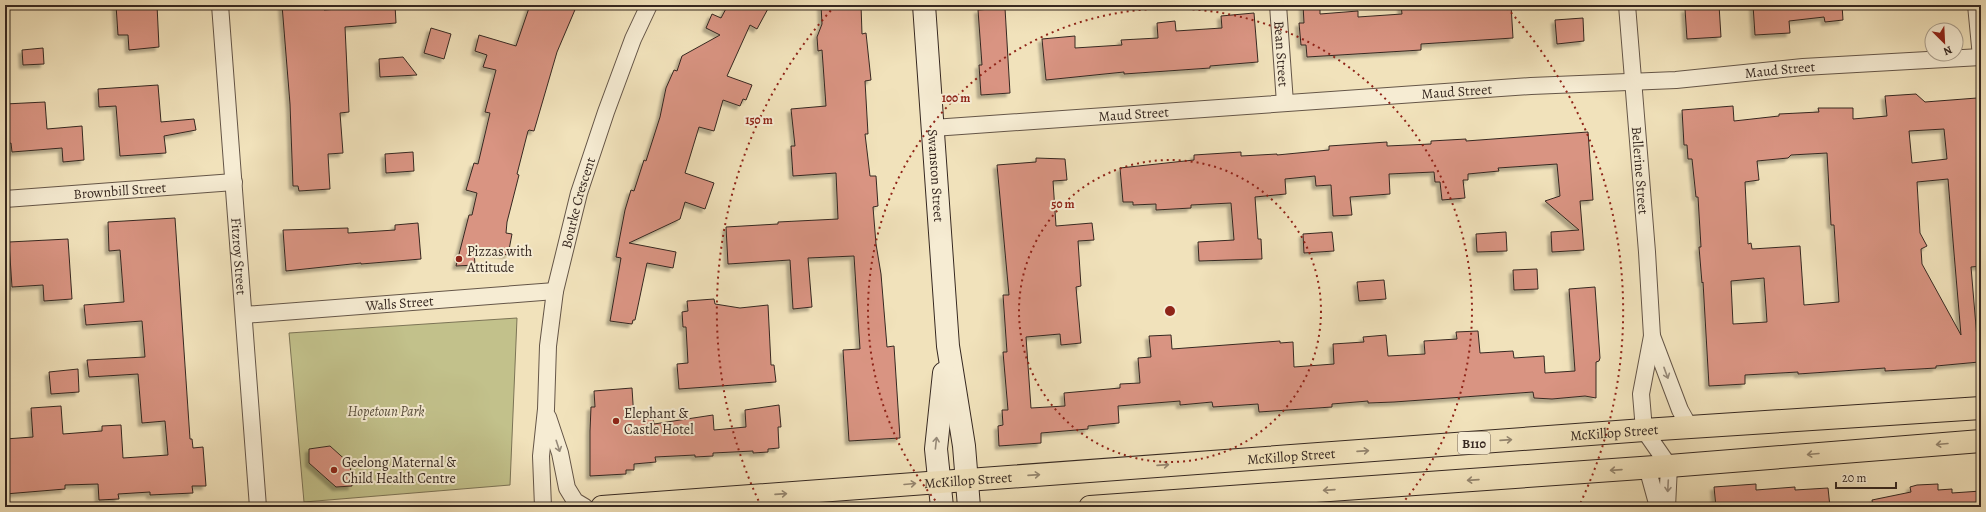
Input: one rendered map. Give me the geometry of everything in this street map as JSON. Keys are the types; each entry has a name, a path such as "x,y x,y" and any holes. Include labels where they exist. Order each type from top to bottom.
{"highway":[{"name":"McKillop Street","path":"602,507 1644,430 1981,408"},
{"path":"1090,507 1646,468 1981,441"}],"street":[{"name":"Fitzroy Street","path":"220,5 258,507"},
{"name":"Bourke Crescent","path":"543,507 541,456 546,409 548,346 555,291 579,193 633,39 649,5"},
{"name":"Swanston Street","path":"924,5 948,346 964,446 970,507"},
{"name":"Bean Street","path":"1278,5 1285,104"},
{"name":"Bellerine Street","path":"1627,5 1652,336 1641,394 1644,430"},
{"path":"1976,5 1981,56"},
{"name":"Maud Street","path":"933,128 1633,81 1676,80 1810,67 1981,56"},
{"name":"Brownbill Street","path":"5,199 234,182"},
{"name":"Walls Street","path":"244,315 555,291"},
{"name":"Bellerine Street","path":"1652,336 1680,410 1690,428"},
{"name":"Swanston Street","path":"942,507 936,449 948,346"},
{"name":"Bourke Crescent","path":"546,409 560,453 567,488 575,501 585,507"},
{"path":"1644,430 1669,466 1667,507"},
{"path":"1646,468 1658,507"}],"green space":[{"name":"Hopetoun Park","path":"517,318 510,485 304,502 289,333"}],"building":[{"path":"116,5 157,5 159,47 129,50 128,35 118,35"},
{"path":"282,5 324,5 324,10 395,5 396,23 345,27 349,112 340,113 343,153 328,154 330,189 299,191 298,186 293,186 290,104"},
{"path":"530,5 577,5 557,52 534,131 528,131 507,222 506,233 512,234 508,255 474,250 475,265 456,266 469,215 472,215 477,193 466,190 474,163 478,164 490,113 485,112 496,70 483,67 487,55 475,51 479,35 516,46"},
{"path":"728,5 770,5 757,29 750,25 727,76 752,85 746,100 743,99 740,106 723,100 714,131 699,127 685,173 714,183 705,209 685,202 680,219 629,243 676,252 673,268 647,263 635,320 633,320 632,324 610,321 621,258 616,257 625,210 631,190 634,191 644,160 646,161 660,117 666,88 674,70 677,71 682,56 720,35 706,28 712,14 721,18"},
{"path":"821,5 861,5 862,34 866,33 871,80 865,81 868,134 865,134 870,176 876,176 878,206 873,207 876,244 881,274 887,347 894,346 900,438 849,441 843,350 860,349 854,256 808,258 812,307 793,309 790,260 728,264 726,227 778,224 778,222 838,219 836,173 793,176 791,146 795,146 791,109 826,106 822,50 818,51 817,37 822,24"},
{"path":"1303,5 1320,5 1320,14 1358,11 1358,17 1402,14 1401,5 1511,5 1513,38 1421,44 1421,50 1307,57 1306,45 1301,45 1299,23 1304,23"},
{"path":"1692,5 1719,5 1721,37 1687,39 1685,9 1692,9"},
{"path":"1753,5 1842,5 1843,20 1825,22 1824,17 1789,21 1790,33 1755,35"},
{"path":"1005,8 1010,93 981,95 979,65 982,65 978,10"},
{"path":"1254,13 1258,62 1210,66 1210,68 1124,74 1124,72 1046,80 1042,39 1075,36 1075,48 1122,45 1121,40 1158,38 1157,23 1175,21 1176,31 1222,28 1221,16"},
{"path":"1583,18 1584,41 1557,44 1555,20"},
{"path":"431,28 451,34 444,59 424,53"},
{"path":"43,48 44,64 23,65 22,50"},
{"path":"403,57 417,75 380,77 379,59"},
{"path":"158,85 161,122 194,119 196,130 164,136 166,153 120,156 116,106 99,107 98,89"},
{"path":"1916,94 1925,102 1977,98 1981,139 1981,266 1971,267 1979,362 1936,366 1936,368 1885,371 1885,368 1798,374 1798,372 1745,375 1745,384 1709,386 1703,282 1702,283 1699,247 1701,247 1698,197 1696,197 1692,159 1688,159 1687,145 1684,145 1682,110 1733,106 1734,121 1779,116 1779,114 1819,112 1818,108 1853,108 1853,119 1887,116 1885,96","holes":["1944,129 1947,159 1912,163 1909,131","1827,153 1831,225 1834,225 1839,302 1804,305 1800,246 1752,249 1751,243 1748,244 1745,182 1759,180 1757,161 1788,158 1791,155","1948,179 1961,335 1922,264 1921,249 1927,246 1920,233 1917,182","1764,278 1767,322 1733,324 1731,281"]},
{"path":"45,102 47,129 82,126 84,160 63,162 62,148 12,152 11,143 7,144 5,104"},
{"path":"1588,132 1593,200 1580,201 1584,250 1552,252 1551,232 1579,230 1545,201 1560,196 1557,164 1498,168 1499,171 1468,174 1468,180 1463,180 1465,198 1442,200 1440,182 1435,182 1434,172 1389,174 1390,194 1350,197 1352,215 1333,216 1331,185 1316,186 1315,176 1285,179 1286,194 1255,197 1258,239 1261,239 1262,259 1199,261 1198,242 1234,240 1231,203 1191,205 1191,208 1156,210 1156,204 1133,205 1133,202 1123,202 1120,168 1194,160 1194,155 1241,152 1241,156 1277,155 1329,150 1329,146 1387,142 1387,146 1431,144 1431,141 1466,139 1466,141"},
{"path":"413,152 414,171 386,173 385,154"},
{"path":"1036,158 1065,159 1067,180 1053,181 1056,226 1092,223 1094,240 1078,241 1081,286 1076,287 1081,343 1061,345 1060,334 1026,337 1031,408 1065,406 1064,393 1120,388 1120,384 1140,383 1138,358 1151,357 1149,336 1171,335 1172,349 1280,341 1280,343 1293,342 1294,367 1334,364 1333,344 1364,342 1363,337 1386,335 1388,356 1425,354 1424,341 1457,339 1456,332 1478,331 1480,353 1513,351 1514,358 1544,356 1545,373 1575,371 1569,289 1595,287 1600,358 1599,361 1596,362 1596,398 1585,396 1552,399 1534,398 1533,392 1394,402 1368,403 1368,401 1332,404 1332,407 1259,412 1258,404 1213,407 1212,402 1180,405 1180,401 1118,406 1119,423 1088,426 1088,429 1041,433 1041,443 999,446 998,426 1003,425 1002,410 1008,410 1003,352 1007,352 1003,295 1009,295 997,165 1036,162"},
{"path":"175,218 190,439 192,439 193,448 203,447 206,486 192,486 193,493 150,495 150,492 118,494 119,499 99,500 98,484 65,485 65,489 5,494 5,439 33,437 31,408 61,406 63,434 102,431 102,426 121,425 123,458 168,455 165,421 142,423 138,374 89,377 87,360 145,357 142,321 86,325 84,305 124,302 120,250 109,251 108,222"},
{"path":"418,223 421,259 361,263 286,271 283,230 348,228 348,233 395,230 395,225"},
{"path":"1332,232 1334,251 1304,253 1303,234"},
{"path":"1506,232 1507,251 1477,252 1476,234"},
{"path":"68,239 72,299 44,301 43,285 12,287 9,242"},
{"path":"1537,269 1538,289 1514,290 1513,270"},
{"path":"1384,280 1386,299 1359,301 1357,282"},
{"path":"714,299 715,304 740,308 768,305 771,365 774,365 776,382 679,389 677,364 688,363 686,327 683,327 682,312 688,311 687,301"},
{"path":"78,369 79,392 51,394 49,372"},
{"path":"632,388 634,419 653,418 654,424 713,415 714,430 746,427 745,410 779,405 781,427 778,427 779,448 768,449 768,452 753,453 753,451 713,453 713,456 695,457 695,455 655,457 656,462 634,464 634,470 626,470 626,474 590,476 591,407 595,407 594,391"},
{"name":"Geelong Maternal & Child Health Centre","path":"330,446 350,464 352,486 336,487 309,463 309,449"},
{"path":"1756,484 1756,490 1795,487 1795,490 1828,488 1830,507 1716,507 1714,487"},
{"path":"1938,484 1938,490 1952,489 1952,493 1981,491 1981,507 1873,507 1872,500 1911,492 1910,487 1917,485"}],"place":[{"name":"Pizzas with Attitude","path":"459,259"},
{"name":"Elephant & Castle Hotel","path":"616,421"},
{"name":"Geelong Maternal & Child Health Centre","path":"334,470"}]}
